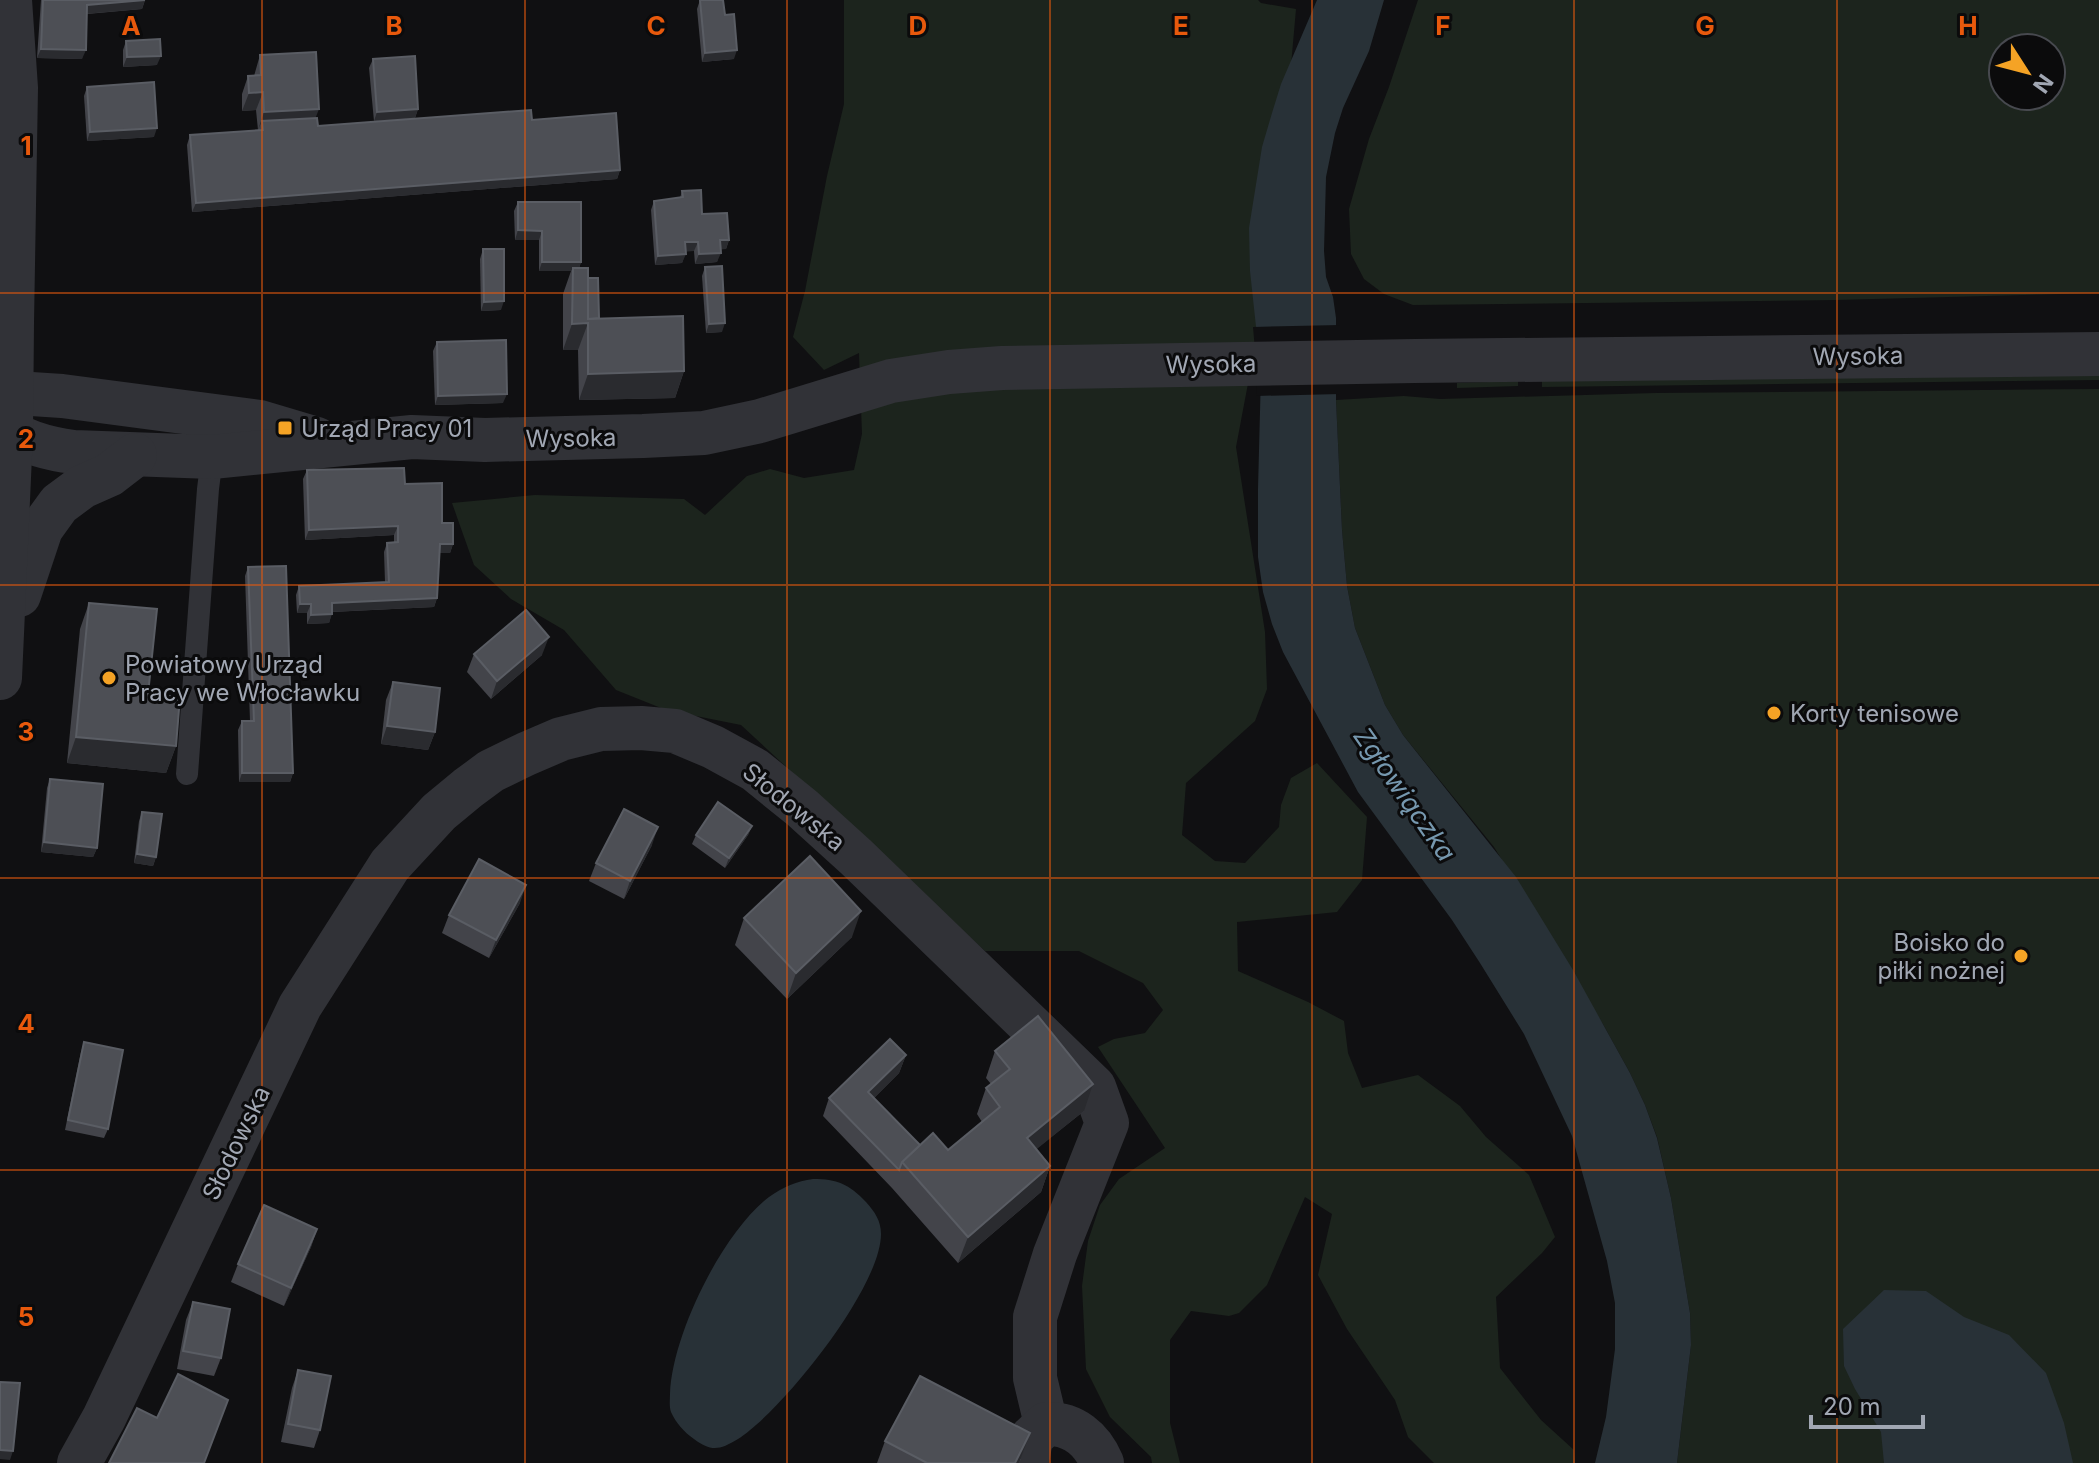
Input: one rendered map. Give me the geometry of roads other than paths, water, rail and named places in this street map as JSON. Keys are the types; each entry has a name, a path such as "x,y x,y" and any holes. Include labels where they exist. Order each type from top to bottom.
{"street":[{"path":"1,658 5,410 16,88 10,0"},
{"name":"Wysoka","path":"5,410 56,450 212,457 412,437 501,440 704,433 773,418 891,381 949,372 1015,368 2099,354"},
{"name":"Wysoka","path":"5,410 154,407 260,422 331,444"},
{"path":"1,658 41,529 57,507 82,487 109,475 135,455"},
{"name":"Słodowska","path":"79,1463 111,1404 300,1006 390,865 439,812 491,771 561,739 601,729 675,731 755,770 856,857 1094,1087 1107,1123 1055,1254 1035,1317 1035,1378 1046,1424"},
{"path":"1027,1463 1031,1438 1046,1424 1061,1424 1079,1433 1095,1447 1102,1463"}],"lane":[{"path":"187,774 212,457"}],"water":[{"name":"Zgłowiączka","path":"1317,0 1384,0 1369,51 1343,108 1326,177 1324,251 1326,277 1336,318 1342,530 1347,586 1355,628 1385,705 1403,735 1516,877 1573,970 1645,1105 1657,1138 1671,1198 1690,1313 1691,1345 1677,1463 1595,1463 1606,1417 1615,1349 1615,1303 1607,1261 1572,1136 1524,1034 1480,963 1358,792 1283,652 1263,592 1258,557 1261,373 1250,271 1249,228 1262,147 1272,113"},
{"path":"813,1179 842,1184 869,1206 881,1229 877,1257 847,1315 803,1376 779,1403 738,1439 711,1448 681,1427 670,1407 673,1370 690,1315 718,1260 751,1213 780,1190"},
{"path":"1884,1290 1926,1291 1964,1317 2009,1335 2046,1373 2064,1423 2073,1463 1884,1463 1881,1432 1844,1366 1843,1329"}],"place":[{"name":"Urząd Pracy 01","path":"285,428"},
{"name":"Powiatowy Urząd Pracy we Włocławku","path":"109,678"},
{"name":"Korty tenisowe","path":"1774,713"},
{"name":"Boisko do piłki nożnej","path":"2021,956"}]}
